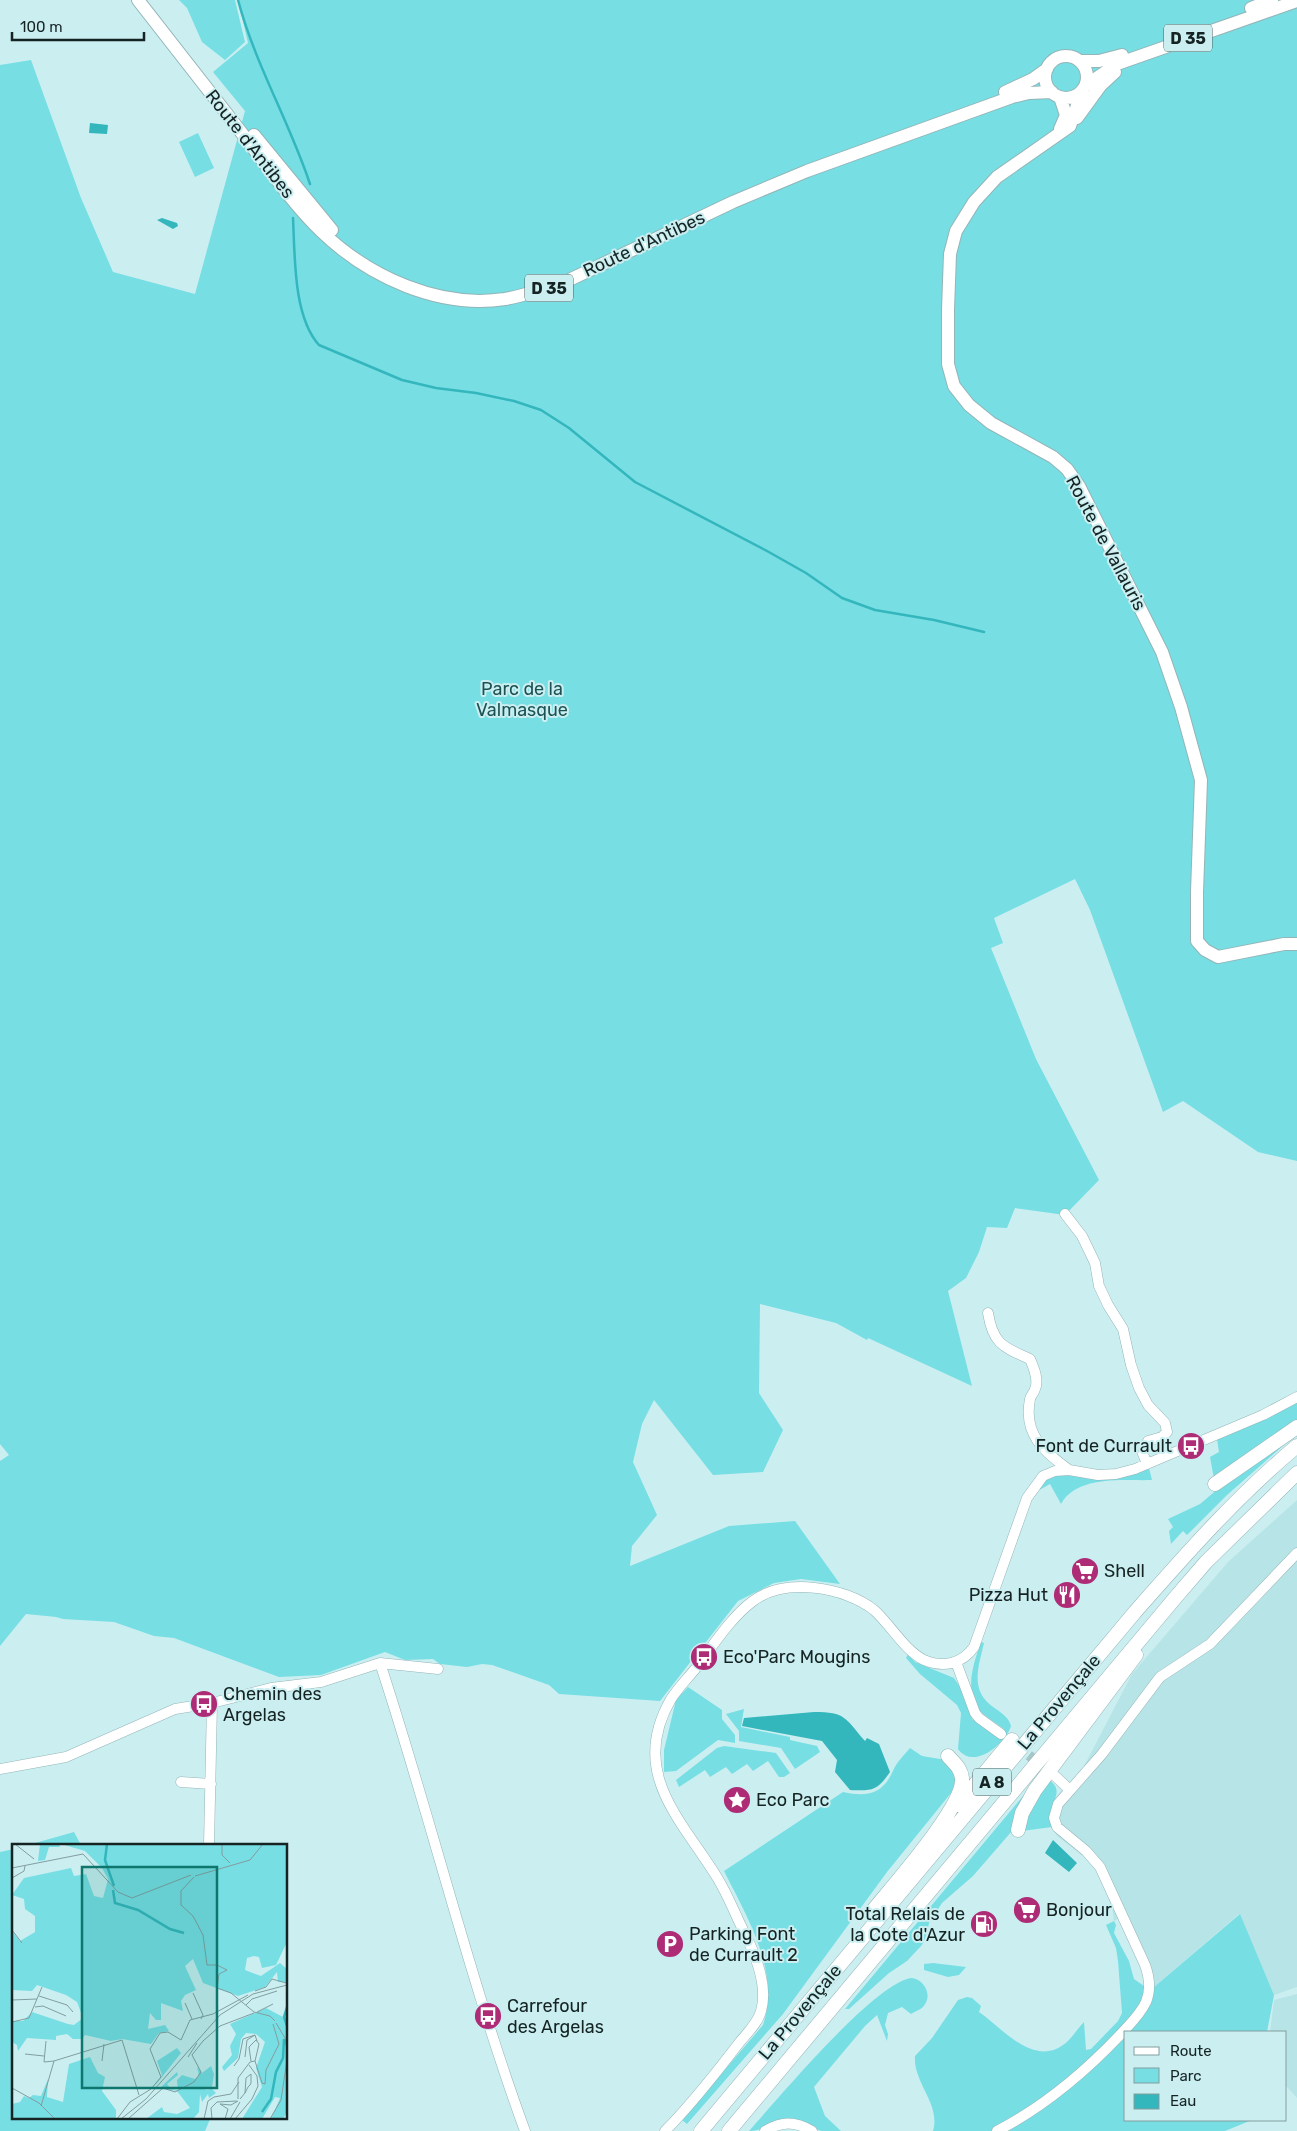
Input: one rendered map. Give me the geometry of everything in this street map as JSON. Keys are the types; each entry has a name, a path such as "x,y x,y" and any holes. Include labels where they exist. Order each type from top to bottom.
{"highway":[{"path":"1215,1484 1297,1427"},
{"name":"La Provençale","path":"701,2131 1147,1598 1190,1549 1231,1507 1297,1446"},
{"name":"La Provençale","path":"729,2131 1175,1598 1213,1555 1297,1473"},
{"path":"1018,1830 1022,1813 1035,1790 1121,1678 1175,1598"},
{"path":"788,2026 826,1968 948,1816 1006,1737"},
{"path":"948,1756 959,1768 962,1778 957,1797 948,1816"},
{"path":"734,2131 765,2103"}],"main road":[{"name":"Route d'Antibes","path":"138,0 295,202 336,245 385,277 410,288 432,294 477,301 504,299 546,289 567,281 733,202 807,171 1012,97 1029,93 1056,94"},
{"name":"Route d'Antibes","path":"146,0 295,187 341,239 356,252 387,270 433,288 457,292 500,292 537,284 566,274 690,215 792,171 1008,91 1033,79 1047,69"},
{"name":"D 35","path":"1080,61 1099,61 1116,57 1272,0"},
{"name":"D 35","path":"1084,88 1117,64 1297,1"},
{"name":"Route de Vallauris","path":"1175,43 1111,74 1070,126 997,177 974,202 956,231 950,254 948,364 954,386 969,406 991,423 1053,457 1067,469 1079,486 1162,652 1181,707 1201,780 1197,940 1205,950 1218,957 1284,944 1297,944"},
{"path":"1058,135 1066,115 1056,94 1046,82 1047,69 1054,60 1069,56 1080,61 1087,75 1070,126"},
{"path":"1056,94 1072,97 1084,88"}],"street":[{"path":"1065,1214 1082,1236 1095,1263 1099,1286 1108,1305 1124,1329 1131,1365 1148,1405 1165,1423 1167,1432 1162,1437 1148,1441 1143,1454 1147,1464"},
{"path":"988,1313 991,1331 999,1344 1030,1359 1036,1375 1036,1389 1030,1396 1029,1409 1031,1424 1038,1444 1069,1470"},
{"path":"665,2131 718,2070 757,2020 762,2000 759,1969 751,1947 719,1880 665,1799 658,1776 655,1749 661,1723 672,1699 727,1628 754,1600 772,1592 796,1587 823,1588 855,1598 874,1610 914,1653 923,1660 943,1664 956,1662 963,1659 974,1647 1027,1498 1043,1476 1055,1471 1069,1470 1098,1475 1116,1474 1147,1464 1263,1414 1297,1397"},
{"path":"997,2131 1022,2118 1081,2073 1139,2014 1148,1994 1148,1978 1145,1965 1100,1867 1086,1851 1058,1830 1055,1824 1058,1804 1069,1789 1102,1754 1160,1677 1210,1644 1297,1553"},
{"path":"956,1662 975,1713 979,1718 1006,1737"},
{"path":"380,1663 412,1759 457,1917 525,2131"},
{"path":"0,1769 66,1757 174,1709 212,1703 271,1688 322,1682 380,1663 404,1667 438,1669"},
{"path":"210,1844 212,1703"},
{"path":"1055,1776 1069,1789"},
{"path":"181,1782 210,1784"},
{"path":"765,2131 783,2123 802,2125 812,2131"}],"shaded area":[{"path":"1297,1500 1297,1987 1274,1995 1239,1914 1153,1988 1151,1966 1127,1914 1114,1921 1112,1908 1100,1874 1087,1859 1057,1836 1052,1827 1049,1817 1052,1803 1062,1790 1081,1772 1132,1674 1228,1562"},
{"path":"1297,1994 1297,2098 1287,2087 1287,2031 1270,2031 1274,2000"}],"green space":[{"path":"179,0 235,0 245,42 225,60 202,42 187,8"},
{"name":"Parc de la Valmasque","path":"238,0 1297,0 1297,1161 1258,1152 1183,1101 1163,1112 1090,910 1075,879 994,918 1003,943 991,948 1036,1059 1099,1180 1065,1215 1015,1208 1007,1228 987,1227 979,1252 966,1278 948,1291 972,1386 868,1338 867,1340 836,1323 760,1304 759,1393 783,1430 763,1472 713,1475 654,1400 642,1424 633,1462 657,1515 632,1546 630,1566 729,1526 795,1521 840,1584 801,1579 774,1583 738,1601 660,1701 559,1694 549,1685 492,1665 482,1664 467,1667 440,1664 433,1659 405,1660 385,1652 321,1675 279,1677 174,1638 154,1636 114,1622 63,1619 26,1614 0,1646 0,1461 9,1455 0,1444 0,65 31,60 81,198 113,272 195,294 245,111 213,72 248,43"},
{"path":"198,133 214,168 195,177 179,142"},
{"path":"1297,1401 1297,1420 1214,1479 1210,1457 1219,1452 1217,1439"},
{"path":"1285,1444 1227,1495 1187,1535 1183,1531 1171,1544 1169,1531 1173,1527 1168,1519 1200,1504 1226,1482"},
{"path":"1149,1468 1152,1480 1115,1480 1089,1484 1078,1488 1068,1495 1061,1504 1050,1484 1034,1493 1050,1476"},
{"path":"981,1642 984,1643 978,1671 979,1688 987,1702 1005,1716 1011,1726 1003,1740 996,1747 980,1756 972,1757 965,1755 958,1749 961,1713 957,1705 920,1674 906,1658 908,1654 915,1662 954,1678 960,1687 972,1719 998,1738 1004,1729 979,1710 973,1699 972,1674"},
{"path":"688,1687 722,1710 722,1719 735,1735 735,1743 718,1740 676,1771 664,1772 664,1750 676,1700"},
{"path":"744,1709 741,1727 790,1737 790,1740 817,1746 820,1752 795,1769 781,1748 739,1741 739,1731 726,1714"},
{"path":"724,1746 776,1753 790,1773 784,1777 779,1777 768,1761 753,1771 747,1764 732,1774 726,1767 710,1777 705,1770 679,1787 676,1780 717,1748"},
{"path":"910,1748 922,1756 946,1760 958,1779 951,1793 887,1872 783,2014 687,2124 682,2120 763,2025 767,2005 768,1985 759,1945 724,1871 843,1792 866,1794 879,1790 889,1779 898,1762"},
{"path":"1048,1779 1054,1784 1056,1790 1050,1812 1052,1827 1022,1831 1023,1824"},
{"path":"1023,1796 1012,1831 973,1876 942,1903 929,1923 922,1945 907,1961 889,1973 849,2009 845,2009"},
{"path":"74,1832 80,1844 32,1844"},
{"path":"12,1849 12,2118 211,2118 205,2131 0,2131 0,1852"},
{"path":"1240,1914 1274,1995 1267,2031 1124,2031 1124,2121 1250,2121 1225,2131 933,2131 933,2112 918,2075 915,2056 932,2038 958,2000 967,1997 972,1998 981,2006 979,2012 1007,2035 1029,2048 1040,2051 1052,2051 1063,2045 1084,2022 1086,2050 1091,2049 1118,2021 1122,2013 1116,1948 1106,1925 1114,1921 1116,1925 1114,1933 1129,1961 1134,1979 1144,1986 1153,1988"},
{"path":"933,1963 966,1967 959,1975 948,1977 924,1970 924,1964"},
{"path":"911,1978 924,1985 927,1994 926,2004 911,2014 902,2007 888,2013 885,2025 888,2034 887,2041 877,2015 865,2026 814,2087 825,2116 841,2131 822,2131 789,2118 778,2120 761,2129 749,2131 803,2070 873,2000 894,1985"}],"water":[{"path":"90,123 108,125 107,134 89,133"},
{"path":"162,218 177,223 178,226 173,229 157,220"},
{"path":"814,1712 839,1715 849,1722 865,1741 867,1738 879,1744 890,1772 881,1783 869,1790 850,1790 835,1772 837,1760 822,1741 742,1726 744,1718"},
{"path":"1053,1840 1077,1863 1069,1872 1045,1853"}],"waterway":[{"path":"238,0 253,47 310,184"},
{"path":"293,218 295,267 300,302 310,333 319,345 402,380 436,388 476,393 514,401 541,410 569,428 635,482 767,551 806,573 842,598 875,610 934,620 984,632"}],"tunnel":[{"path":"1017,1746 1054,1775"}],"place":[{"name":"Font de Currault","path":"1191,1446"},
{"name":"Shell","path":"1085,1571"},
{"name":"Pizza Hut","path":"1067,1595"},
{"name":"Eco'Parc Mougins","path":"704,1657"},
{"name":"Chemin des Argelas","path":"204,1704"},
{"name":"Eco Parc","path":"737,1800"},
{"name":"Bonjour","path":"1027,1910"},
{"name":"Total Relais de la Cote d'Azur","path":"984,1924"},
{"name":"Parking Font de Currault 2","path":"670,1944"},
{"name":"Carrefour des Argelas","path":"488,2016"}]}
